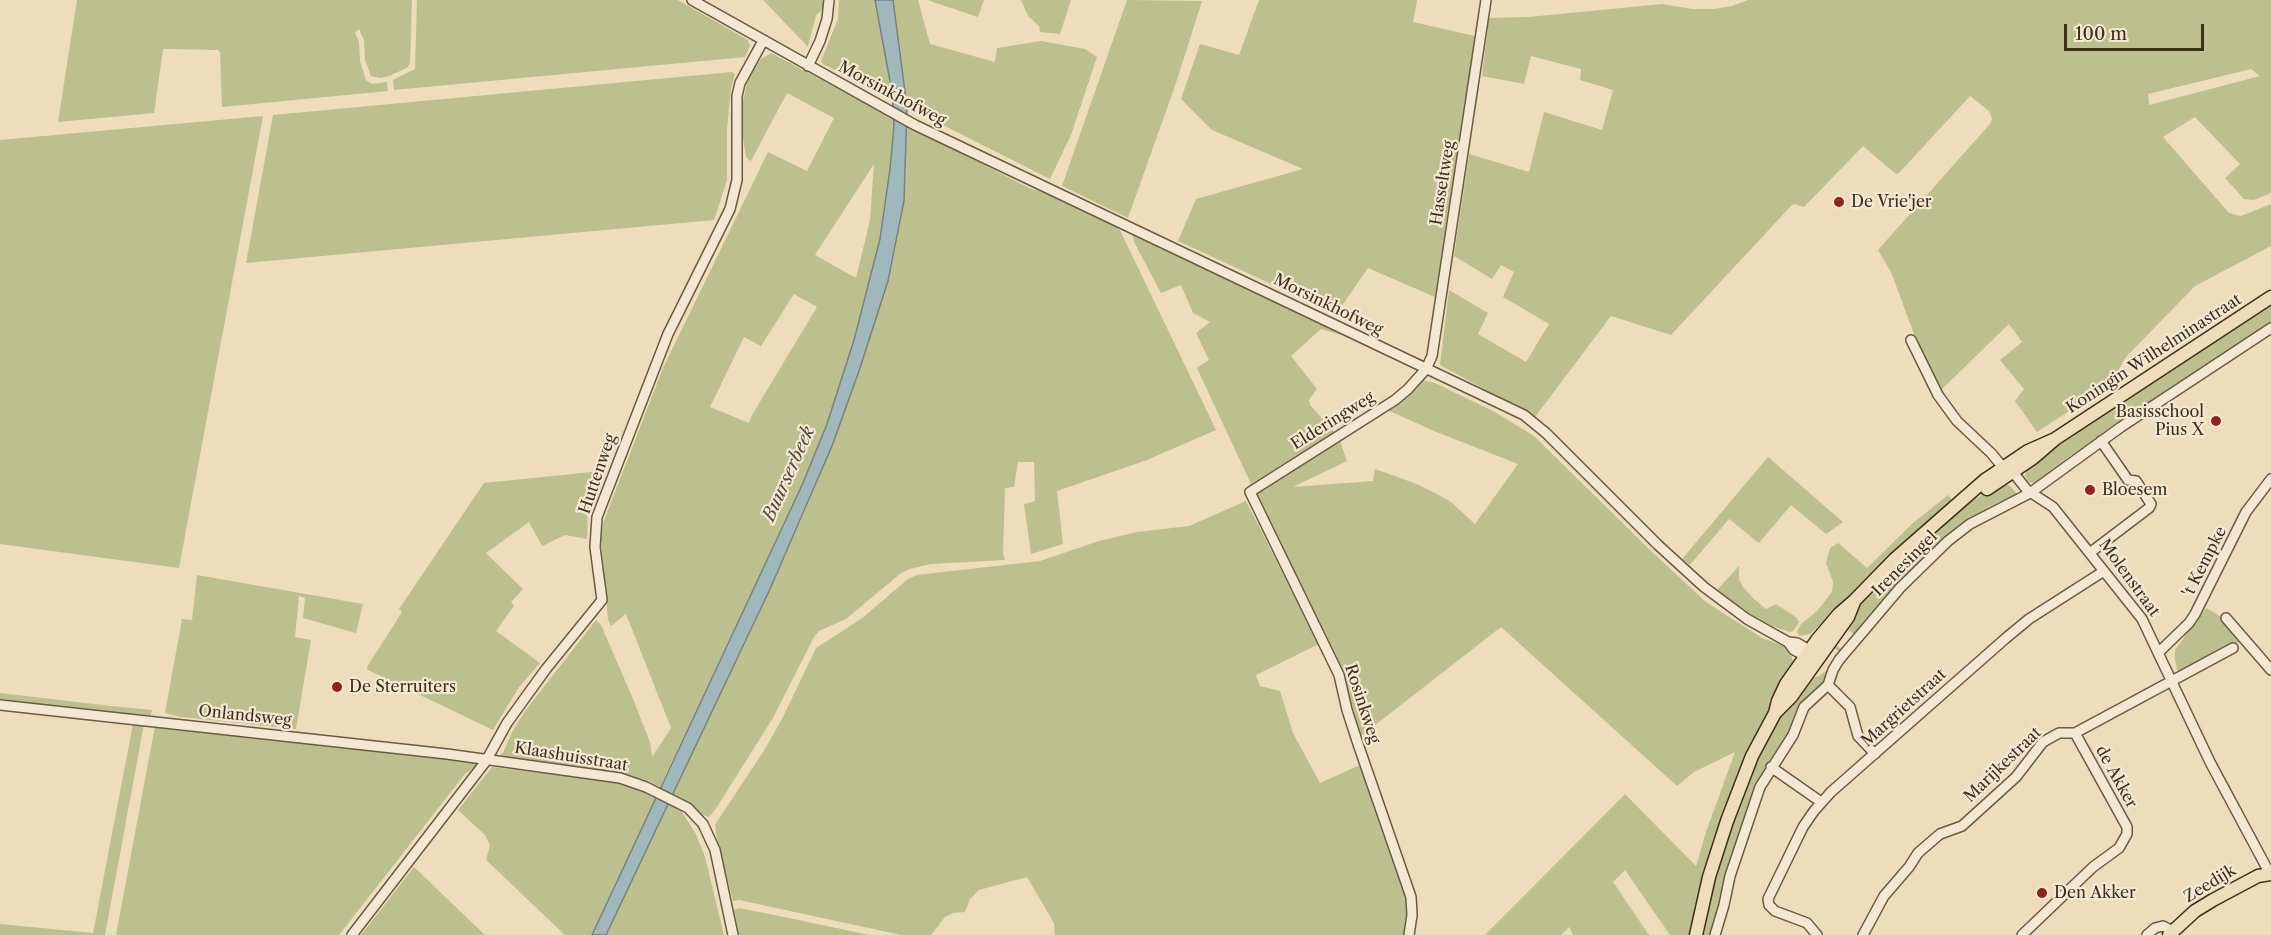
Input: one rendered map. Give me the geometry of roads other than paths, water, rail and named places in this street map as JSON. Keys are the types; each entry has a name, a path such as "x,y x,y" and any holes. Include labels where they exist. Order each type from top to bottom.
{"main road":[{"name":"Koningin Wilhelminastraat","path":"1696,935 1708,877 1752,756 1776,713 1791,697 1810,656 1848,617 1854,601 1895,559 1962,502 2008,470 2033,458 2055,439 2271,297"},
{"name":"Zeedijk","path":"2171,933 2195,911 2213,900 2252,879 2270,874"}],"street":[{"name":"Morsinkhofweg","path":"692,0 911,122 1524,415 1540,427 1658,545 1704,587 1747,619 1810,656"},
{"path":"808,66 827,19 829,0"},
{"name":"Hasseltweg","path":"1426,369 1432,356 1486,0"},
{"name":"Huttenweg","path":"352,935 486,761 507,723 525,697 602,600 595,548 597,517 668,334 730,209 737,180 737,96 740,83 763,41"},
{"name":"Irenesingel","path":"1714,935 1730,876 1760,787 1792,735 1804,707 1828,685 1833,670 1857,637 1929,558 1970,524 2030,492 2101,441 2271,328"},
{"name":"Molenstraat","path":"1911,340 1925,372 1946,408 2030,492 2053,507 2142,619 2210,762 2270,874"},
{"name":"Elderingweg","path":"1250,492 1395,400 1426,369"},
{"path":"2091,552 2150,508 2151,504 2136,481 2128,480 2101,441"},
{"name":"'t Kempke","path":"2159,652 2189,623 2195,614 2246,512 2271,479"},
{"name":"Rosinkweg","path":"1250,492 1339,675 1358,744 1411,897 1412,915 1409,935"},
{"name":"Margrietstraat","path":"1817,935 1807,924 1775,911 1769,904 1769,894 1803,827 1821,802 2029,619 2104,571"},
{"path":"2226,618 2271,670"},
{"name":"Marijkestraat","path":"1863,935 1884,896 1918,853 1940,834 1962,826 2016,777 2043,742 2059,733 2075,733 2233,648"},
{"path":"1828,685 1850,707 1858,736 1875,754"},
{"name":"Onlandsweg","path":"0,705 447,754 486,761"},
{"name":"de Akker","path":"2022,935 2093,867 2119,848 2127,834 2127,827 2075,733"},
{"name":"Klaashuisstraat","path":"486,761 620,778 646,786 688,808 708,830 715,850 733,935"},
{"path":"1771,767 1821,802"},
{"name":"Zeedijk","path":"2147,935 2155,928 2163,926 2171,933"}],"water":[{"path":"875,0 893,0 907,107 904,201 888,281 832,446 770,589 606,935 592,935 803,483 827,424 854,340 880,239 894,125 892,92"}],"place":[{"name":"De Vrie'jer","path":"1839,202"},
{"name":"Basisschool Pius X","path":"2216,421"},
{"name":"Bloesem","path":"2090,490"},
{"name":"De Sterruiters","path":"337,687"},
{"name":"Den Akker","path":"2042,893"}],"water label":[{"name":"Buurserbeek","path":"789,474"}]}
